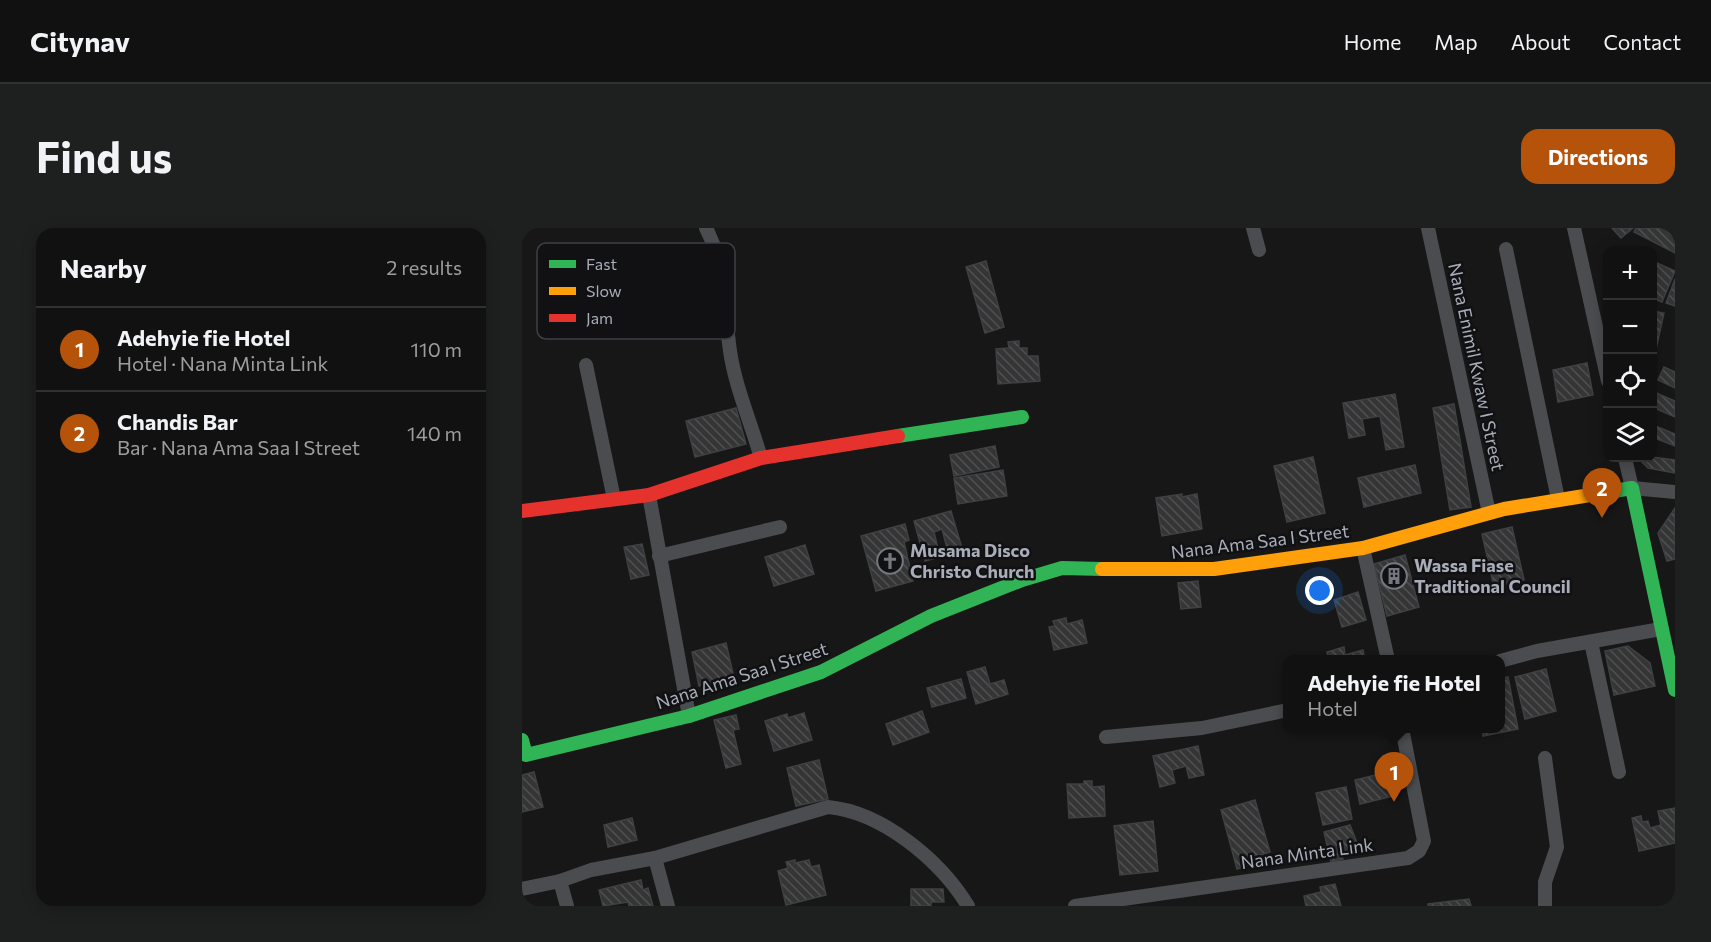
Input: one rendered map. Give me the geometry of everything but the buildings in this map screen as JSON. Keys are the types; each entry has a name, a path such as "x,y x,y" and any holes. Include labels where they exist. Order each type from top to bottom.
{"street":[{"path":"706,228 714,243"},
{"path":"1253,228 1259,250"},
{"name":"Nana Enimil Kwaw I Street","path":"1428,228 1489,513"},
{"path":"1575,231 1603,358"},
{"path":"1506,249 1558,499"},
{"path":"729,339 730,353 761,458"},
{"path":"586,365 614,499"},
{"path":"522,511 650,495 761,458 1022,417"},
{"path":"1626,462 1675,690"},
{"path":"1632,488 1675,492"},
{"name":"Nana Ama Saa I Street","path":"524,755 689,716 821,672 931,616 1022,580 1062,568 1170,571 1214,569 1363,548 1489,513 1558,499 1632,488"},
{"path":"650,495 658,556 689,716"},
{"path":"658,556 780,527"},
{"path":"1363,548 1387,655"},
{"path":"1505,660 1661,629"},
{"path":"1591,642 1619,772"},
{"path":"1106,737 1202,728 1283,711"},
{"name":"Nana Minta Link","path":"1075,906 1408,858 1419,851 1424,841 1403,733"},
{"path":"522,740 524,755"},
{"path":"1545,758 1557,847 1545,882 1545,906"},
{"path":"522,889 560,881 591,870 655,858 828,807 855,812 909,843 934,864 959,892 968,906"},
{"path":"655,858 668,906"},
{"path":"560,881 567,906"}],"traffic: fast":[{"path":"898,436 1022,417"},
{"path":"1590,495 1632,488 1675,690"},
{"path":"522,740 526,755 689,716 821,672 931,616 1022,580 1062,568 1102,569"}],"traffic: slow":[{"path":"1102,569 1214,569 1363,548 1504,509 1590,495"}],"traffic: jam":[{"path":"522,511 649,495 761,458 898,436"}],"place":[{"name":"Chandis Bar","path":"1602,518"},
{"name":"Musama Disco Christo Church","path":"890,561"},
{"name":"Wassa Fiase Traditional Council","path":"1394,576"},
{"name":"Adehyie fie Hotel","path":"1394,802"}]}
